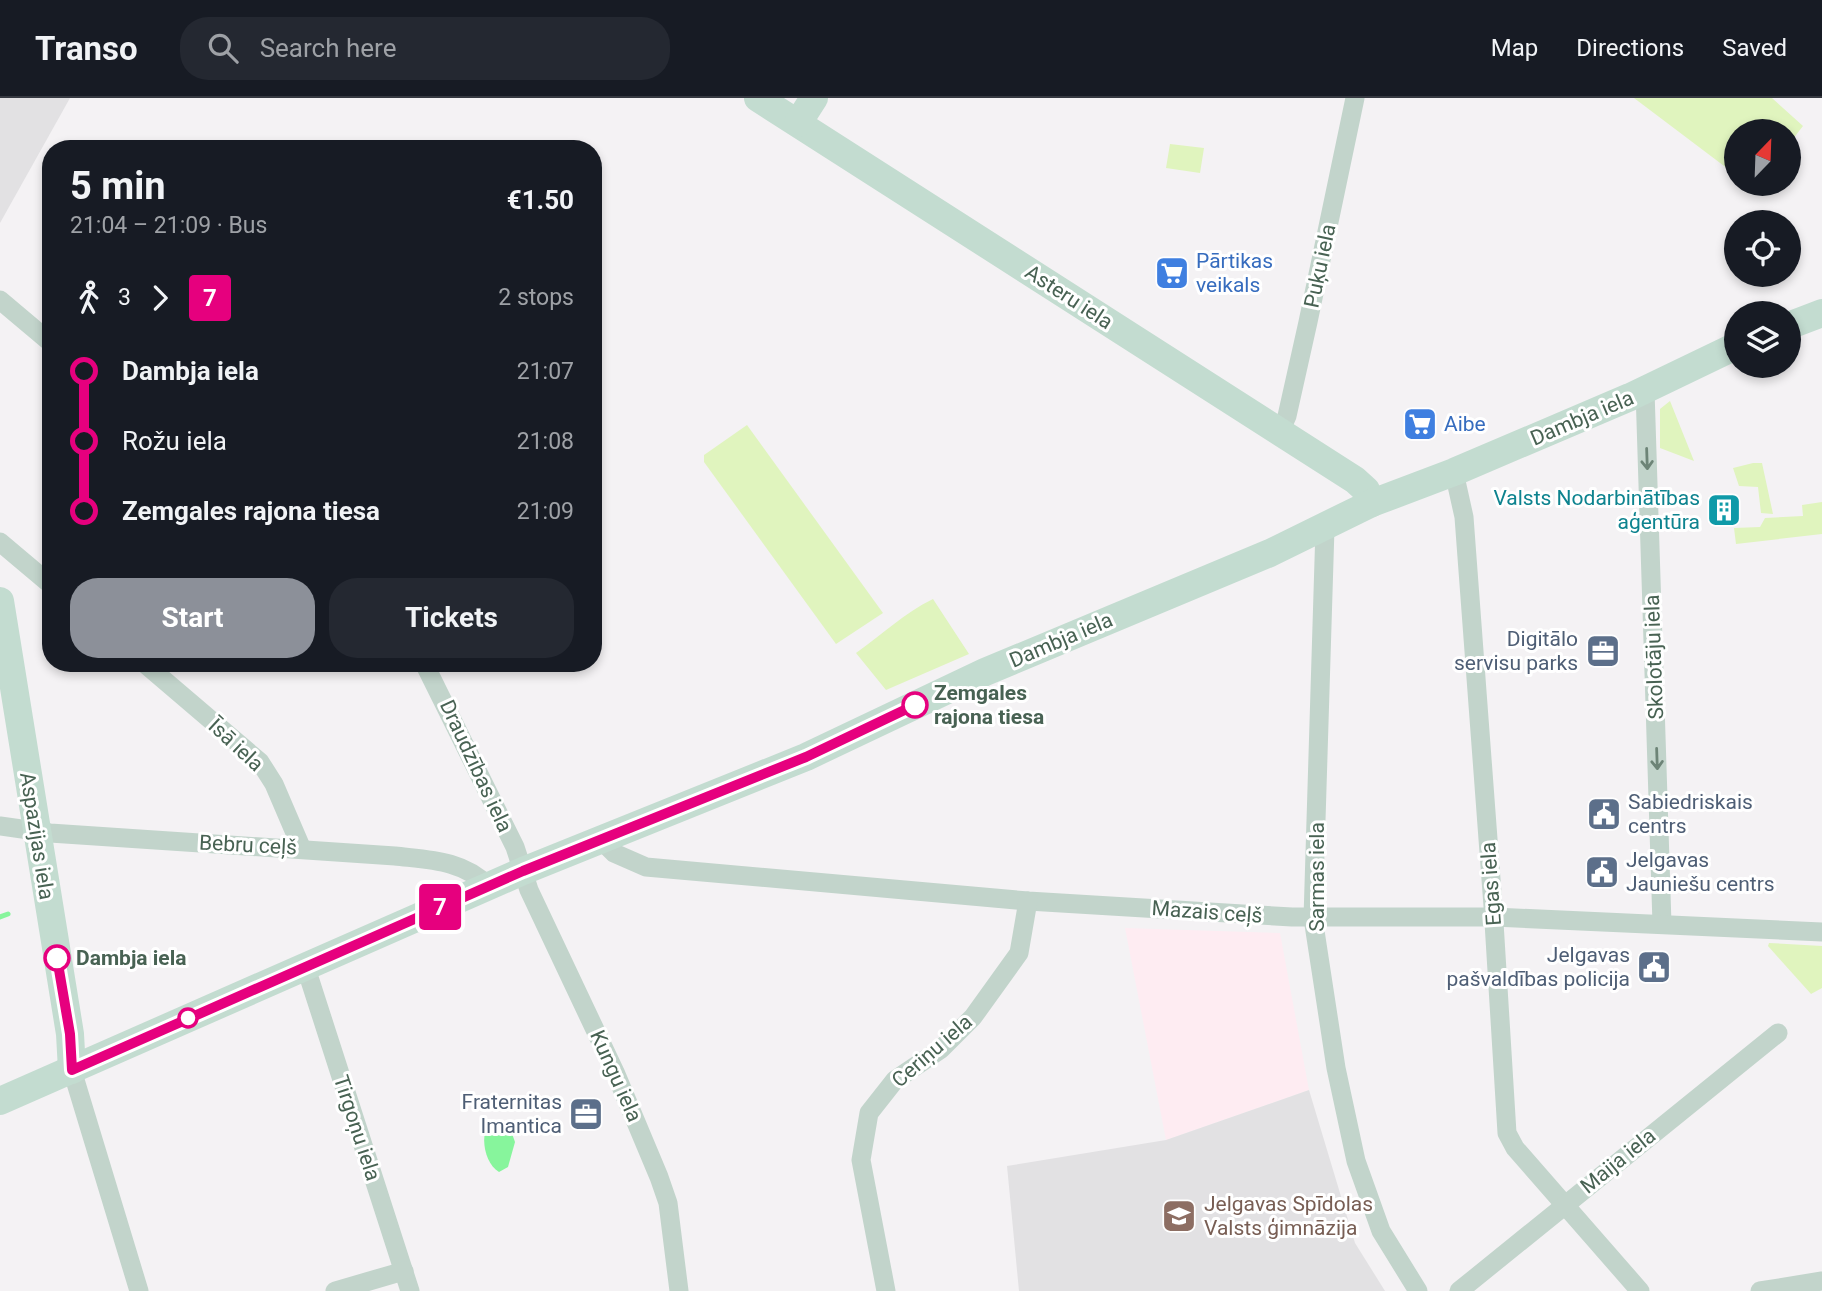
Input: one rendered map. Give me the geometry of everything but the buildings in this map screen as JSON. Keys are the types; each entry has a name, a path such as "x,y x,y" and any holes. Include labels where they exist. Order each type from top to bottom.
{"street":[{"name":"Asteru iela","path":"758,98 1355,480 1366,490 1372,503"},
{"path":"798,123 814,98"},
{"name":"Puķu iela","path":"1280,432 1287,416 1355,98"},
{"path":"0,300 42,335"},
{"path":"1801,321 1822,313"},
{"name":"Dambja iela","path":"0,1101 523,871 806,757 985,672 1325,528 1372,503 1454,472 1645,390 1724,352"},
{"name":"Skolotāju iela","path":"1645,390 1662,924"},
{"name":"Egas iela","path":"1454,472 1464,517 1507,1133 1640,1291"},
{"name":"Sarmas iela","path":"1325,528 1313,918 1336,1068 1356,1161 1381,1231 1418,1291"},
{"path":"0,542 42,577"},
{"name":"Aspazijas iela","path":"0,601 70,1034 72,1070"},
{"name":"Īsā iela","path":"155,672 260,762 274,784 301,848"},
{"name":"Draudzības iela","path":"429,672 442,694 523,871"},
{"name":"Bebru ceļš","path":"0,826 50,833 301,848 445,862 475,872 488,886"},
{"name":"Mazais ceļš","path":"601,840 614,853 646,867 1028,901 1313,918 1494,917 1822,932"},
{"name":"Kungu iela","path":"523,871 659,1177 668,1203 679,1291"},
{"name":"Ceriņu iela","path":"886,1291 861,1160 869,1113 895,1080 942,1049 974,1017 1018,953 1028,901"},
{"name":"Tirgoņu iela","path":"305,965 410,1291"},
{"name":"Maija iela","path":"1459,1291 1778,1033"},
{"path":"72,1070 139,1291"},
{"path":"335,1291 404,1271"},
{"path":"1760,1291 1822,1282"}],"shaded area":[{"path":"0,98 70,98 46,140 42,140 42,148 0,223"},
{"path":"1634,98 1772,98 1795,119 1724,119 1724,166"},
{"path":"1170,144 1204,148 1200,173 1166,168"},
{"path":"1670,401 1694,461 1660,448 1660,409"},
{"path":"747,425 883,613 836,644 704,462 704,455"},
{"path":"1762,463 1773,514 1761,513 1758,487 1739,486 1733,468"},
{"path":"1822,502 1822,534 1736,544 1734,528 1760,527 1765,518 1803,516 1802,505"},
{"path":"933,599 969,654 886,690 856,653 903,617"},
{"path":"1125,928 1280,933 1309,1090 1166,1140"},
{"path":"1769,943 1822,946 1822,988 1811,994 1768,946"},
{"name":"Jelgavas Spīdolas Valsts ģimnāzija","path":"1309,1090 1355,1243 1385,1291 1019,1291 1007,1166 1166,1140"},
{"path":"496,1122 510,1128 515,1142 508,1167 499,1172 490,1163 484,1143 488,1124"}],"waterway":[{"path":"0,917 8,914"}],"bus line":[{"name":"7","path":"57,958 70,1034 72,1070 523,871 806,757 915,705"}],"place":[{"name":"Pārtikas veikals","path":"1172,273"},
{"name":"Aibe","path":"1420,424"},
{"name":"Valsts Nodarbinātības aģentūra","path":"1724,510"},
{"name":"Digitālo servisu parks","path":"1603,651"},
{"name":"Zemgales rajona tiesa","path":"915,705"},
{"name":"Sabiedriskais centrs","path":"1604,814"},
{"name":"Jelgavas Jauniešu centrs","path":"1602,872"},
{"name":"Dambja iela","path":"57,958"},
{"name":"Jelgavas pašvaldības policija","path":"1654,967"},
{"name":"Fraternitas Imantica","path":"586,1114"},
{"name":"Jelgavas Spīdolas Valsts ģimnāzija","path":"1179,1216"}]}
